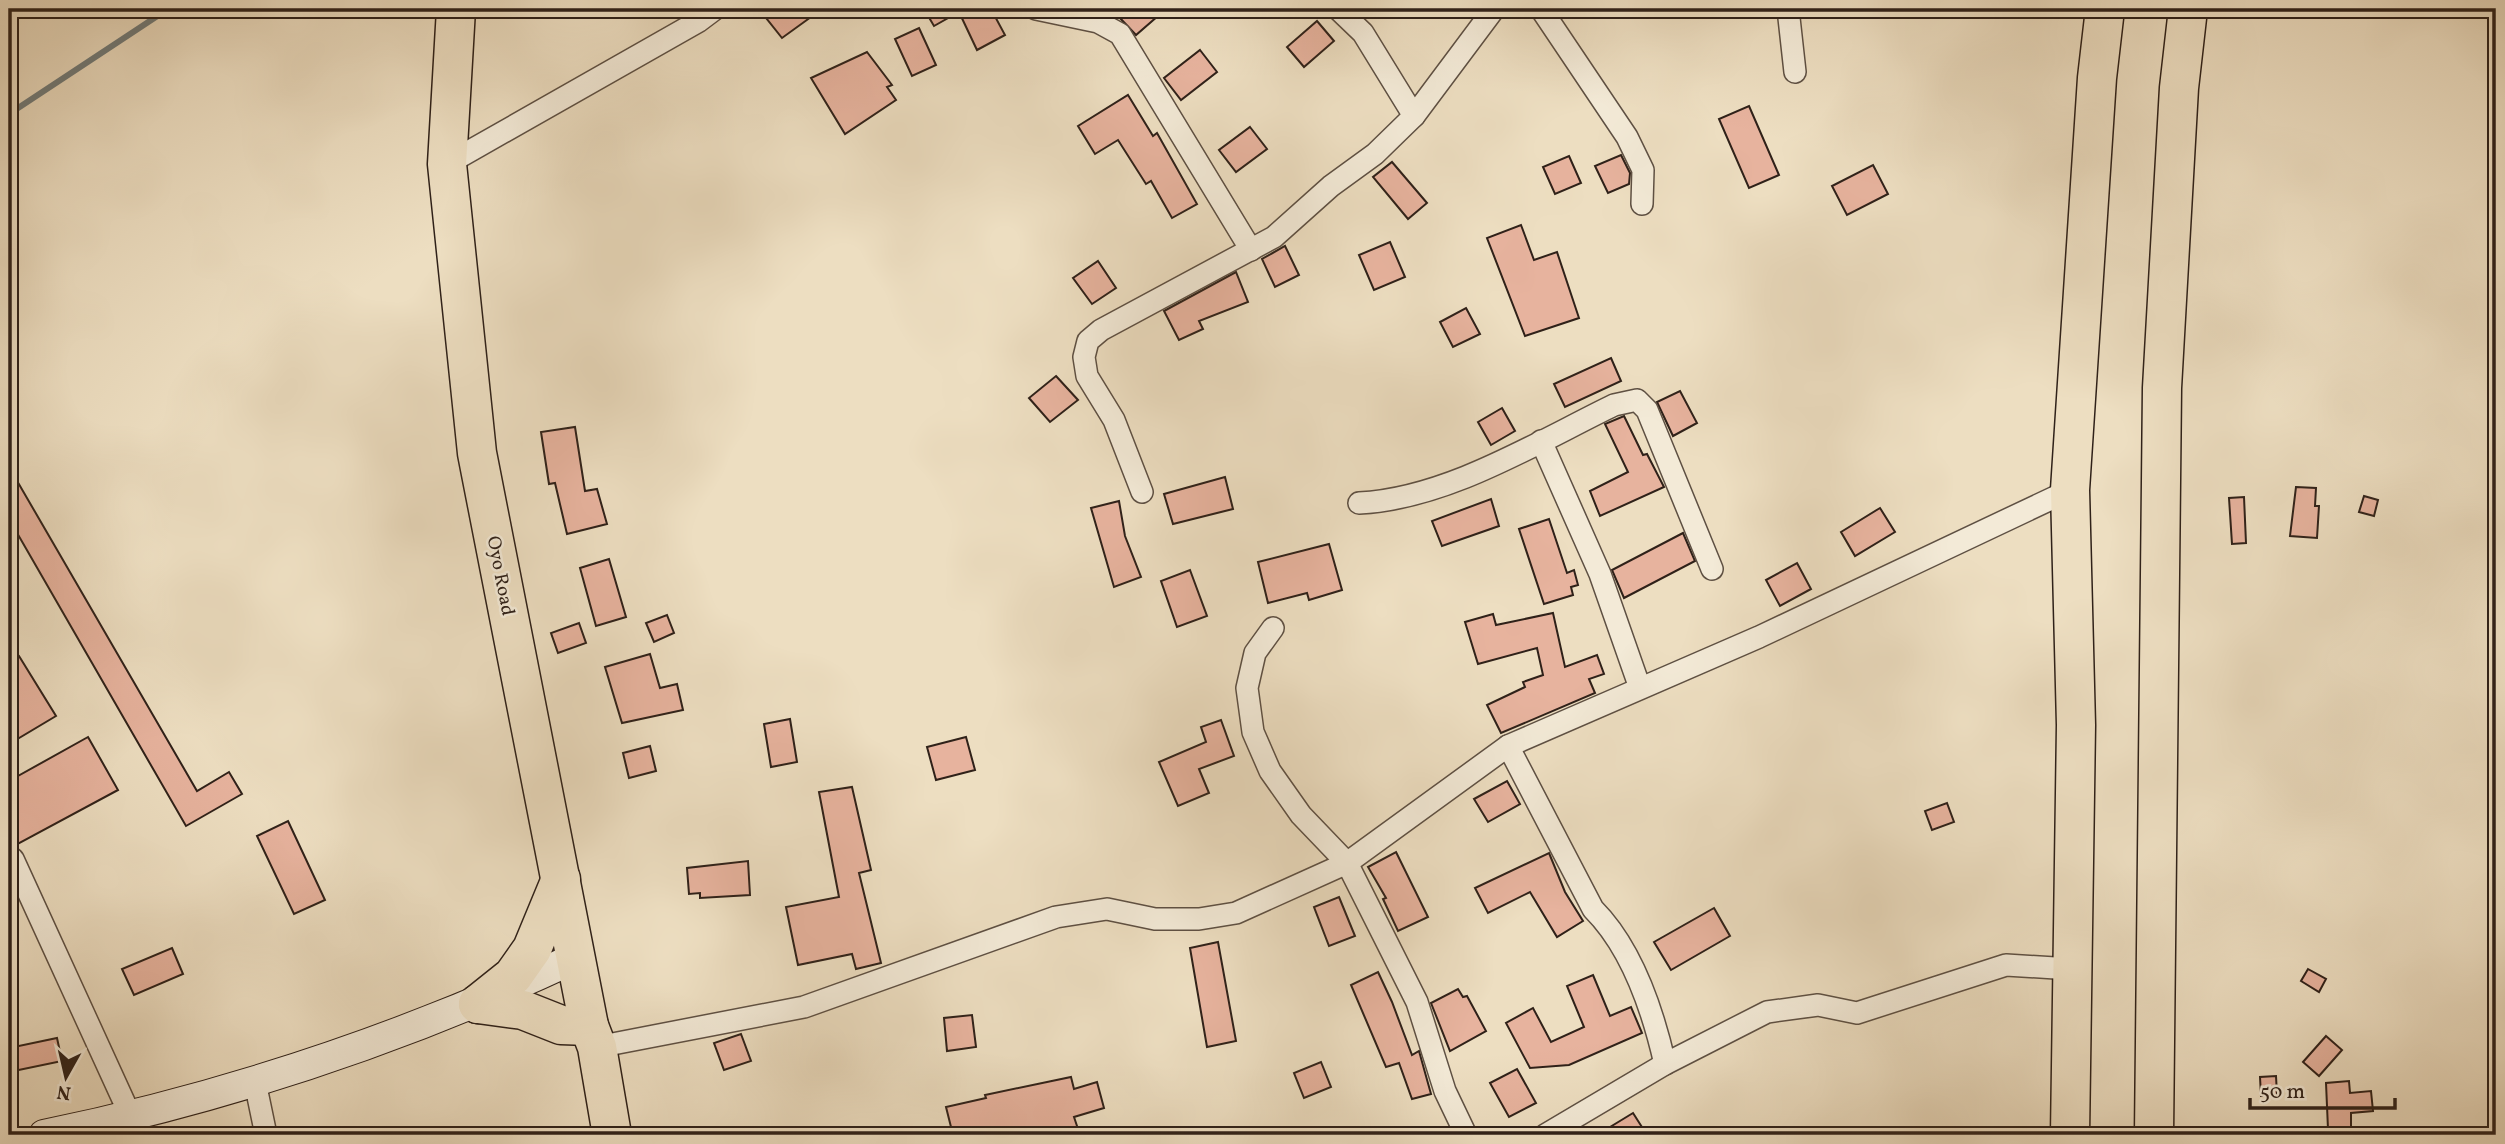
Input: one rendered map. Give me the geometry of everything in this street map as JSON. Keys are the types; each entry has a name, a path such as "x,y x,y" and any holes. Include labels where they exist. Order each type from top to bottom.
{"highway":[{"name":"Oyo Road","path":"456,9 447,164 477,453 524,705 578,957 612,1135"},
{"path":"2070,1135 2076,724 2070,490 2096,92 2105,9"},
{"path":"2154,1135 2162,388 2179,88 2188,9"},
{"path":"478,1004 513,976 532,949 561,879"},
{"path":"478,1004 523,1010 593,1036"}],"street":[{"path":"447,164 715,9"},
{"path":"1036,9 1098,22 1120,34 1251,250"},
{"path":"1338,9 1363,33 1414,116"},
{"path":"1142,492 1114,420 1087,376 1084,357 1088,341 1101,330 1274,237 1331,186 1375,154 1414,116 1494,9"},
{"path":"1541,9 1627,137 1643,170 1642,204"},
{"path":"1788,9 1795,72"},
{"path":"1359,503 1393,501 1450,483 1614,405 1637,400 1647,410 1712,569"},
{"path":"1541,441 1600,574 1640,688"},
{"path":"593,1036 804,1007 1056,917 1107,909 1155,919 1199,919 1236,914 1346,863 1508,746 1759,637 2070,490"},
{"path":"1273,628 1255,653 1247,688 1254,732 1270,771 1293,804 1346,863 1417,1002 1445,1091 1466,1135"},
{"path":"1508,746 1593,909 1610,926 1629,962 1656,1023 1665,1064"},
{"path":"13,859 131,1117"},
{"path":"44,1135 131,1117 256,1083 478,1004 578,957"},
{"path":"1545,1135 1665,1064 1768,1012 1818,1004 1857,1013 2006,965 2071,969"},
{"path":"256,1083 266,1135"}],"building":[{"path":"759,9 822,9 782,38"},
{"path":"924,9 991,9 1005,35 977,50 959,12 934,26"},
{"path":"1128,9 1166,9 1136,35 1119,17"},
{"path":"1317,21 1334,41 1304,67 1287,47"},
{"path":"919,28 936,65 912,76 895,39"},
{"path":"1200,50 1217,72 1181,100 1164,78"},
{"path":"867,52 892,85 887,87 896,100 845,134 811,78"},
{"path":"1128,95 1153,136 1157,133 1197,204 1172,218 1151,181 1146,184 1118,140 1095,154 1078,126"},
{"path":"1749,106 1779,175 1749,188 1719,119"},
{"path":"1250,127 1267,149 1236,172 1219,150"},
{"path":"1621,155 1630,173 1629,184 1608,193 1595,166"},
{"path":"1569,156 1581,183 1555,194 1543,167"},
{"path":"1392,162 1427,203 1408,219 1373,177"},
{"path":"1873,165 1888,194 1847,215 1832,186"},
{"path":"1521,225 1534,260 1557,252 1579,318 1525,336 1487,238"},
{"path":"1390,242 1405,277 1374,290 1359,255"},
{"path":"1285,246 1299,275 1275,287 1262,259"},
{"path":"1098,261 1116,288 1092,304 1073,278"},
{"path":"1236,272 1248,302 1199,321 1203,329 1179,340 1164,311"},
{"path":"1466,308 1480,334 1453,347 1440,322"},
{"path":"1611,358 1621,381 1565,407 1554,384"},
{"path":"1056,376 1078,400 1050,422 1029,398"},
{"path":"1680,391 1697,423 1673,436 1657,402"},
{"path":"1502,408 1515,431 1491,445 1478,422"},
{"path":"1624,416 1643,455 1647,454 1664,487 1600,516 1590,491 1628,472 1605,424"},
{"path":"575,427 585,491 597,489 607,524 567,534 555,483 549,484 541,432"},
{"path":"9,467 197,791 229,772 242,794 186,826 9,519"},
{"path":"1225,477 1233,509 1173,524 1164,494"},
{"path":"2296,487 2316,488 2315,506 2319,506 2317,538 2290,536"},
{"path":"2364,496 2378,500 2374,516 2359,512"},
{"path":"2244,497 2246,543 2232,544 2229,498"},
{"path":"1491,499 1499,526 1442,546 1432,521"},
{"path":"1119,501 1125,536 1141,577 1114,587 1091,508"},
{"path":"1880,508 1895,532 1855,556 1841,532"},
{"path":"1549,519 1567,573 1574,570 1578,585 1571,587 1573,595 1544,604 1519,529"},
{"path":"1683,533 1695,561 1624,598 1612,570"},
{"path":"1329,544 1342,590 1309,600 1307,593 1268,603 1258,562"},
{"path":"609,559 626,617 596,626 580,568"},
{"path":"1797,563 1811,589 1780,606 1766,580"},
{"path":"1190,570 1207,616 1177,627 1161,581"},
{"path":"1553,613 1565,667 1597,655 1604,674 1589,679 1595,693 1501,733 1487,705 1525,687 1523,682 1543,675 1537,648 1478,664 1465,622 1493,614 1496,625"},
{"path":"667,615 674,633 654,642 646,623"},
{"path":"579,623 586,643 558,653 551,633"},
{"path":"650,654 660,688 677,684 683,710 622,723 605,667"},
{"path":"19,656 56,716 9,744 9,662"},
{"path":"790,719 797,762 771,767 764,724"},
{"path":"1221,720 1234,756 1199,769 1209,793 1178,806 1159,762 1206,742 1201,727"},
{"path":"88,737 118,790 14,846 9,836 9,781"},
{"path":"966,737 975,770 936,780 927,747"},
{"path":"650,746 656,771 629,778 623,753"},
{"path":"1507,781 1520,804 1488,822 1474,799"},
{"path":"852,787 871,870 859,873 881,963 856,969 852,954 798,965 786,907 839,897 819,792"},
{"path":"1947,803 1954,822 1932,830 1925,811"},
{"path":"288,821 325,900 294,914 257,836"},
{"path":"1396,852 1428,917 1398,931 1383,899 1386,898 1368,867"},
{"path":"1549,853 1565,892 1583,921 1557,937 1530,892 1488,913 1475,888"},
{"path":"748,861 750,895 700,898 700,893 689,894 687,868"},
{"path":"1339,897 1355,936 1329,946 1314,907"},
{"path":"1714,908 1730,936 1671,970 1654,942"},
{"path":"1218,942 1236,1041 1207,1047 1190,948"},
{"path":"172,948 183,974 134,995 122,969"},
{"path":"2308,969 2326,979 2319,992 2301,981"},
{"path":"1378,972 1412,1055 1419,1051 1431,1094 1412,1099 1399,1063 1386,1067 1351,985"},
{"path":"1593,975 1610,1016 1631,1007 1642,1033 1569,1065 1530,1068 1506,1023 1533,1008 1551,1042 1584,1027 1567,986"},
{"path":"1458,989 1463,997 1467,996 1486,1031 1450,1051 1431,1003"},
{"path":"972,1015 976,1047 947,1051 944,1018"},
{"path":"741,1034 751,1061 724,1070 714,1043"},
{"path":"2326,1036 2342,1050 2319,1076 2303,1062"},
{"path":"57,1038 62,1061 9,1072 9,1048"},
{"path":"1321,1062 1331,1087 1304,1098 1294,1073"},
{"path":"1517,1069 1536,1103 1509,1117 1490,1083"},
{"path":"2276,1076 2277,1095 2261,1096 2260,1077"},
{"path":"1071,1077 1074,1089 1097,1082 1104,1108 1074,1117 1080,1135 953,1135 946,1107 986,1098 985,1095"},
{"path":"2349,1081 2350,1093 2371,1091 2373,1111 2351,1113 2351,1128 2328,1129 2326,1083"},
{"path":"1633,1113 1647,1135 1597,1135"}],"waterway":[{"path":"9,114 168,9"}]}
